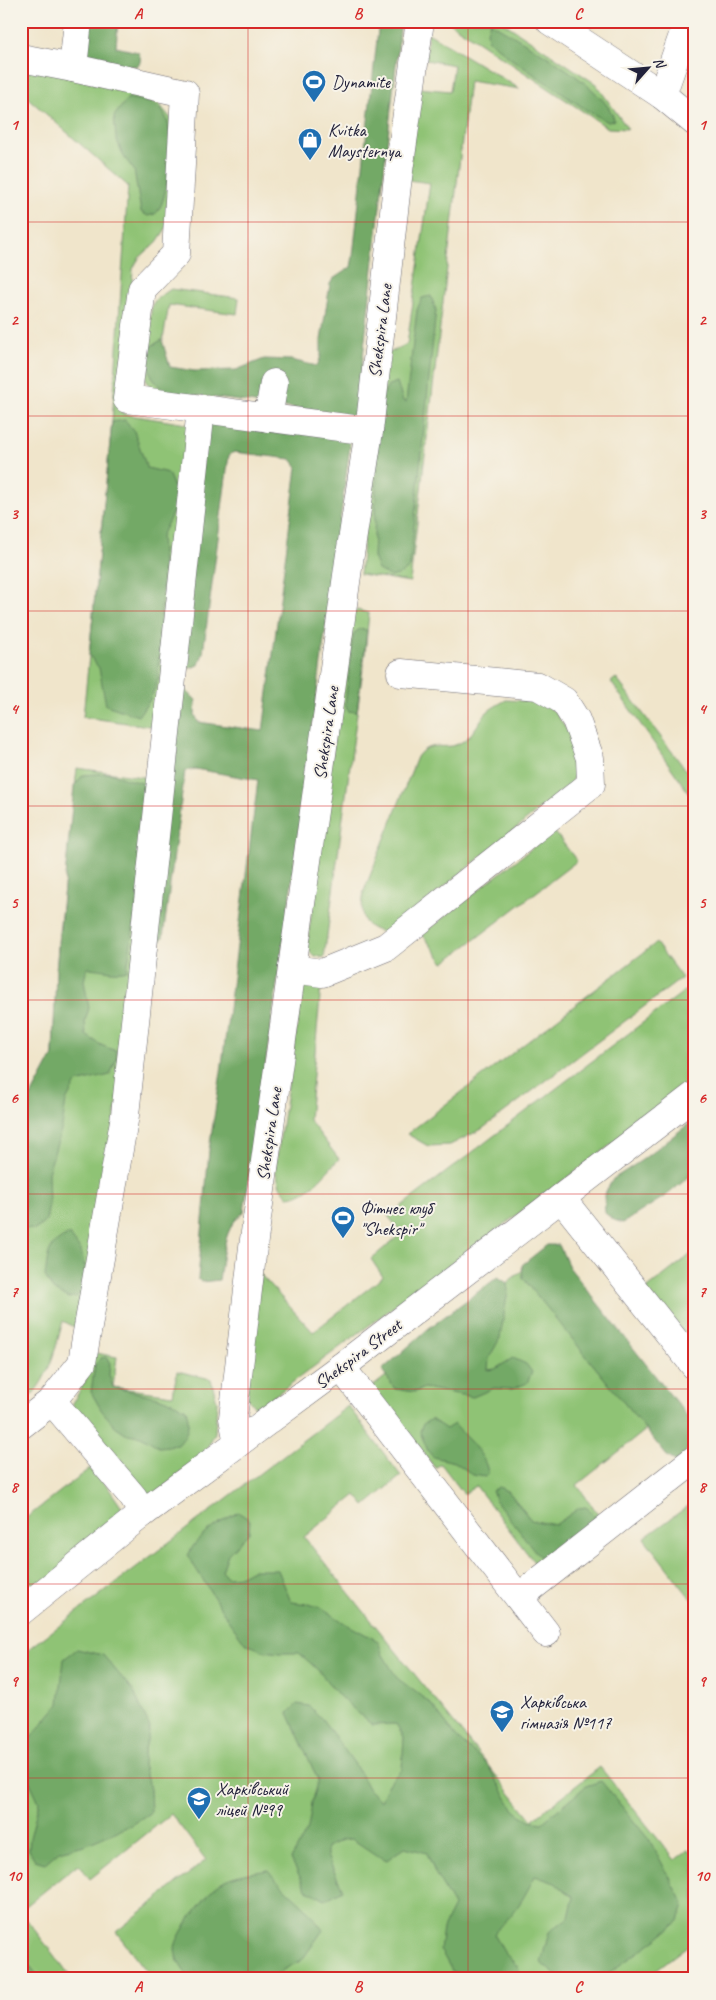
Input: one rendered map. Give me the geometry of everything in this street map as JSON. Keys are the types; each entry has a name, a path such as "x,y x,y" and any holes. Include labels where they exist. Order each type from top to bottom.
{"street":[{"path":"74,68 78,21"},
{"name":"Shekspira Lane","path":"238,1444 233,1418 253,1247 369,430 397,186 420,21"},
{"path":"550,21 662,95 695,122"},
{"path":"662,95 688,21"},
{"path":"21,58 185,93 176,254 142,289 127,399 369,430"},
{"path":"268,418 274,383"},
{"path":"21,1425 52,1402 82,1363 125,1116 201,409"},
{"path":"292,969 322,973 386,947 591,784 590,758 576,720 564,701 538,686 401,673"},
{"name":"Shekspira Street","path":"21,1611 143,1513 341,1367 695,1095"},
{"path":"561,1198 695,1366"},
{"path":"341,1367 546,1633"},
{"path":"52,1402 133,1497 143,1513"},
{"path":"519,1597 695,1459"}],"green space":[{"path":"86,21 118,21 116,47 138,52 140,63 137,66 131,66 88,61"},
{"path":"379,21 401,21 357,410 354,416 164,391 155,381 148,365 151,346 162,340 170,367 195,371 236,370 264,359 291,360 317,366 321,356 321,340 330,284 333,279 351,267 353,256"},
{"path":"447,21 501,21 596,84 628,129 608,128"},
{"path":"490,22 541,52 580,79 608,107 614,120 608,122 588,111 510,58 488,39 487,31"},
{"path":"428,33 520,89 469,81 410,582 360,574 383,356 407,344 430,183 408,180 419,88 450,91 454,65 426,60"},
{"path":"21,64 135,94 160,105 172,120 167,227 157,242 139,258 133,269 123,414 193,425 156,727 83,717 112,422 128,186 21,92"},
{"path":"128,98 156,106 163,112 169,127 170,159 166,187 159,209 155,214 148,216 141,212 134,170 124,157 116,138 114,116"},
{"path":"171,289 239,298 237,314 169,305 162,345 164,391 157,395 146,380 144,367 152,305 156,299"},
{"path":"431,296 436,310 410,567 401,574 391,577 378,570 373,557 380,399 389,385 397,382 403,401 406,402 417,310 422,298"},
{"path":"125,420 134,431 147,468 168,473 178,497 174,510 161,536 163,567 158,680 150,700 138,716 106,705 99,668 89,655 112,422"},
{"path":"207,420 347,438 350,446 289,902 244,1212 237,1218 228,1234 219,1280 202,1282 198,1279 209,1150 221,1072 258,780 195,769 185,771 163,937 159,943 153,944 177,692 186,690 196,700 195,714 198,722 263,731 297,467 291,459 234,452 229,455 203,653 199,665 190,668 181,660"},
{"path":"357,610 369,613 324,958 312,955 307,947 350,616"},
{"path":"360,629 367,630 357,712 348,711 345,705 352,643 354,633"},
{"path":"616,678 695,782 695,802 611,682"},
{"path":"506,700 546,704 556,713 577,745 577,772 569,785 388,933 372,928 364,920 362,914 364,891 417,757 427,748 460,743 471,734 486,713"},
{"path":"77,768 164,780 84,1332 63,1321 53,1356 44,1377 38,1387 21,1405 21,1124 52,1072 58,942"},
{"path":"110,773 155,786 127,970 87,968 84,981 89,1008 85,1021 86,1035 101,1045 116,1051 117,1058 110,1075 76,1083 66,1101 62,1127 48,1173 49,1204 46,1221 35,1230 21,1228 21,1115 53,1055 56,970 74,786 83,775"},
{"path":"554,831 577,861 444,963 422,934"},
{"path":"656,943 682,978 482,1129 450,1145 428,1146 407,1134"},
{"path":"695,983 695,1082 257,1409 245,1396 260,1274 313,1332 383,1277 371,1259 402,1233 388,1216"},
{"path":"307,984 321,986 309,1120 339,1159 310,1188 296,1196 288,1197 280,1186 275,1170 303,988"},
{"path":"695,1119 695,1172 667,1195 623,1223 614,1220 605,1213 604,1195 613,1179 642,1160"},
{"path":"69,1234 81,1251 87,1275 82,1292 76,1297 68,1298 53,1290 45,1276 52,1246"},
{"path":"547,1245 559,1245 569,1267 695,1426 695,1455 678,1463 667,1456 523,1278 522,1265"},
{"path":"695,1251 695,1354 644,1291"},
{"path":"523,1270 647,1429 577,1485 604,1522 540,1570 476,1486 464,1494 441,1464 435,1468 372,1387"},
{"path":"498,1277 507,1283 508,1290 500,1338 489,1358 488,1370 495,1369 513,1358 526,1364 532,1372 527,1383 512,1389 494,1388 473,1397 424,1388 415,1392 395,1389 382,1370 429,1328"},
{"path":"91,1352 117,1357 113,1387 173,1395 177,1371 211,1379 217,1402 215,1433 204,1454 150,1498 72,1405 86,1379"},
{"path":"106,1357 110,1363 109,1375 113,1387 160,1398 186,1409 188,1428 178,1445 159,1447 141,1436 127,1434 115,1426 102,1411 91,1392 95,1364 101,1358"},
{"path":"348,1406 401,1476 365,1506 356,1495 304,1537 532,1820 600,1767 675,1860 689,1849 695,1857 695,1940 644,1979 153,1979 116,1932 206,1860 171,1814 90,1879 78,1864 21,1910 21,1655"},
{"path":"431,1419 446,1429 454,1424 484,1460 488,1474 485,1477 473,1475 455,1462 433,1457 428,1451 420,1432 422,1425"},
{"path":"90,1468 107,1486 129,1518 21,1605 21,1522"},
{"path":"499,1487 509,1492 531,1520 555,1525 579,1508 586,1507 595,1516 593,1522 548,1561 538,1555 496,1501 492,1491"},
{"path":"695,1501 695,1604 644,1538"},
{"path":"238,1512 250,1520 249,1533 228,1554 222,1571 227,1577 241,1576 252,1570 278,1570 291,1602 309,1604 324,1609 346,1624 378,1641 383,1655 397,1678 430,1703 457,1738 487,1764 514,1810 529,1821 542,1823 586,1786 601,1781 650,1841 684,1904 679,1921 600,1979 560,1979 541,1963 549,1932 569,1917 574,1897 555,1883 535,1876 516,1909 494,1934 504,1952 518,1967 521,1979 475,1979 452,1971 440,1949 443,1928 454,1906 435,1873 427,1853 405,1847 387,1860 352,1839 342,1840 327,1847 327,1856 343,1890 325,1900 306,1889 291,1859 308,1829 313,1796 318,1780 288,1713 297,1704 309,1706 322,1719 354,1763 369,1790 381,1801 388,1784 402,1769 404,1737 396,1724 372,1725 340,1697 317,1669 299,1653 263,1651 245,1643 230,1623 188,1556 203,1536 216,1525"},
{"path":"77,1649 103,1655 134,1692 150,1728 143,1765 150,1789 151,1812 131,1825 85,1845 59,1851 45,1863 35,1860 29,1850 39,1802 26,1774 26,1749 32,1736 59,1704 64,1659"},
{"path":"268,1870 305,1907 323,1930 302,1960 283,1970 272,1979 191,1979 178,1962 175,1949 180,1934 193,1914 208,1895 225,1880"},
{"path":"21,1912 72,1979 21,1979"},
{"path":"22,1957 41,1979 21,1979"}],"place":[{"name":"Dynamite","path":"314,103"},
{"name":"Kvitka Maysternya","path":"310,161"},
{"name":"Фітнес клуб \"Shekspir\"","path":"343,1239"},
{"name":"Харківська гімназія №117","path":"502,1733"},
{"name":"Харківський ліцей №99","path":"199,1820"}]}
